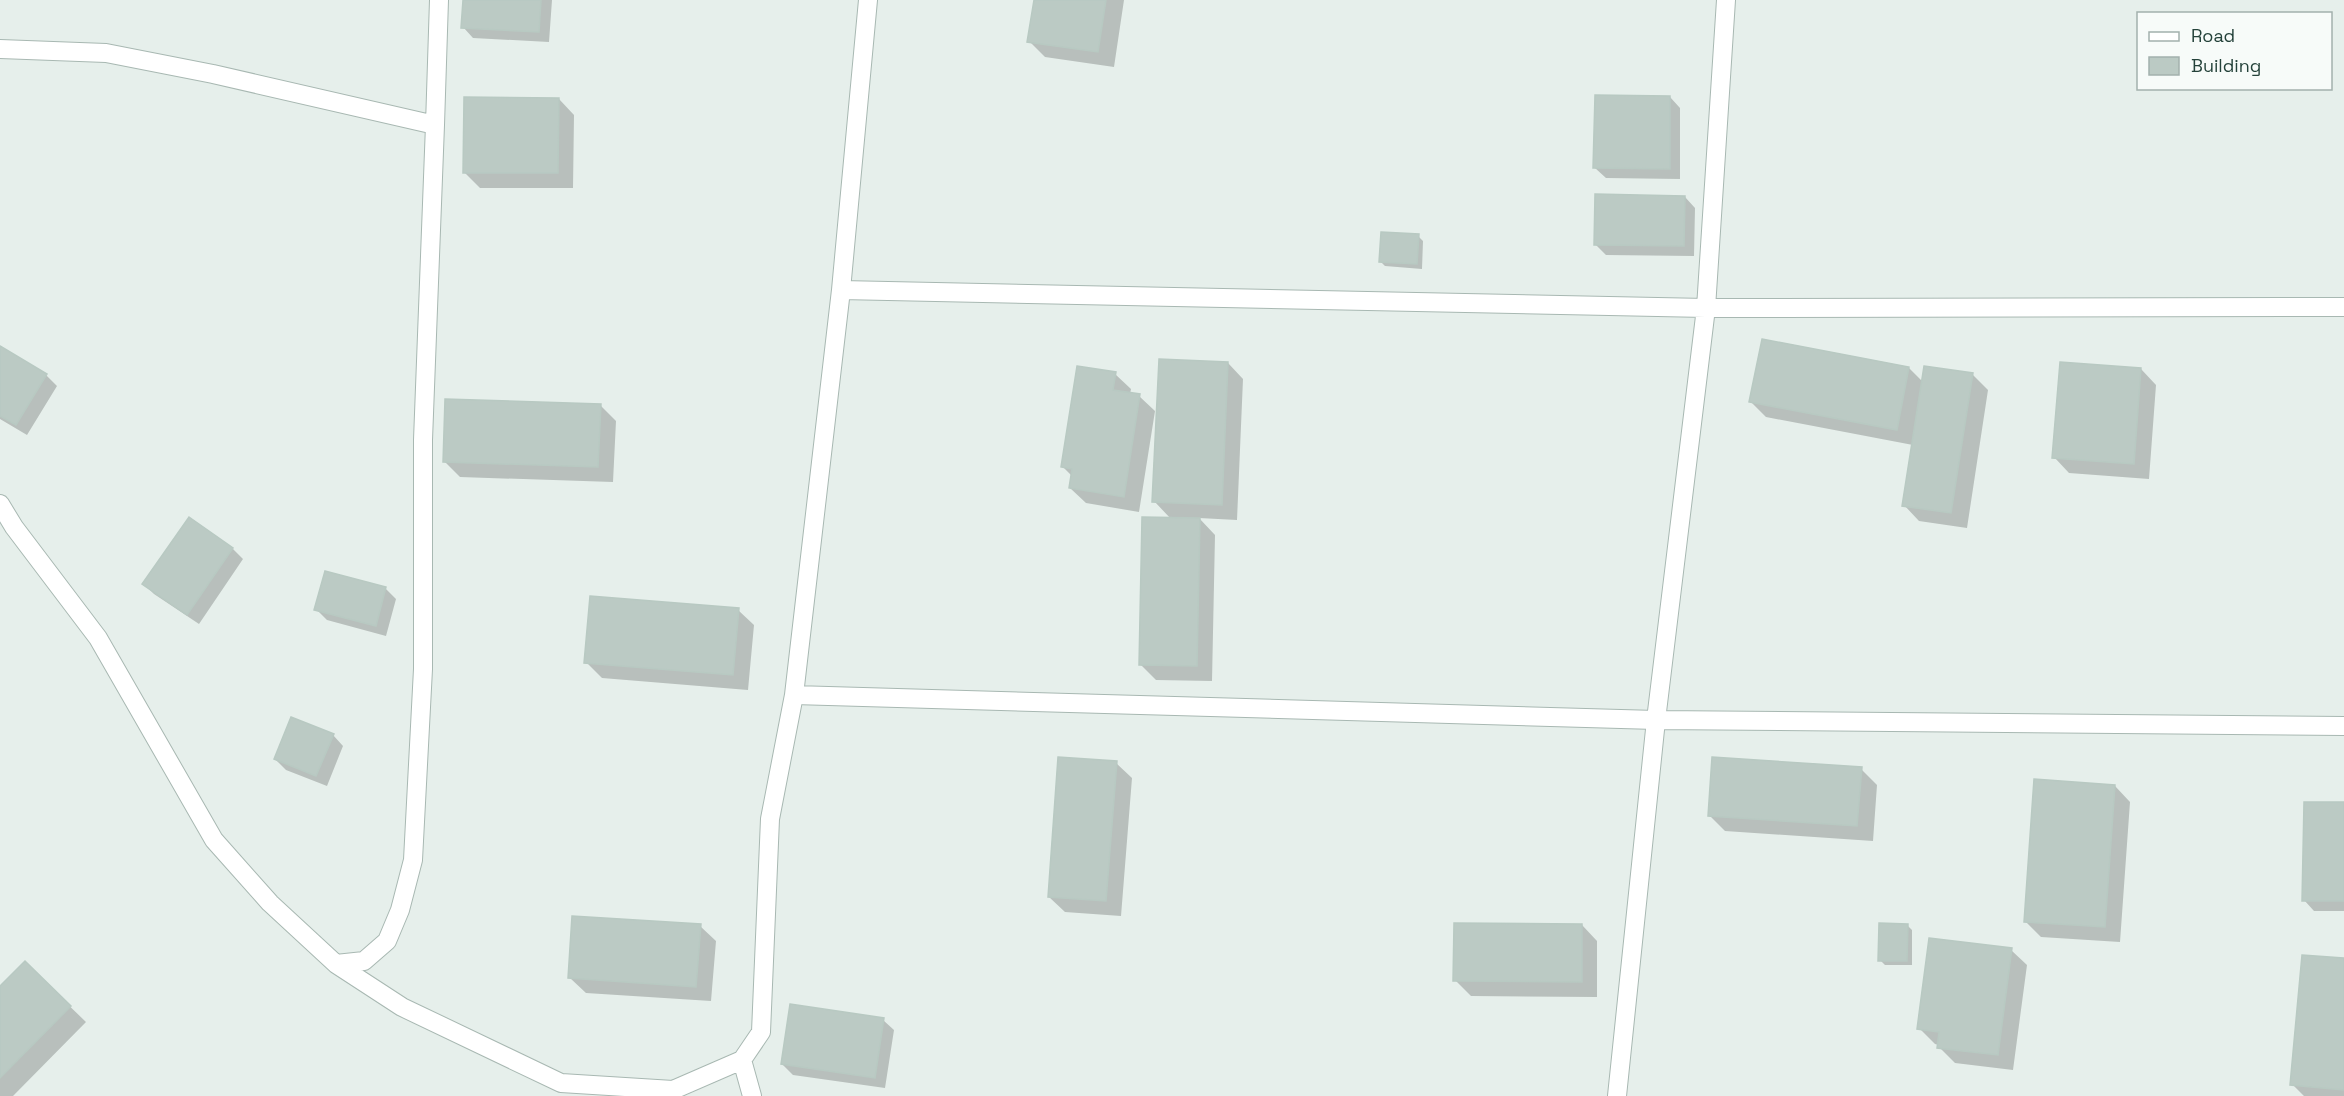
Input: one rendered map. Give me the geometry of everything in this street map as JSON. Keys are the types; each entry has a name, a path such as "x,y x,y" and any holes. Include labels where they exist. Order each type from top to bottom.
{"street":[{"path":"336,964 364,961 387,941 400,910 412,860 423,669 423,440 440,0"},
{"path":"0,504 14,527 98,639 214,840 270,903 336,964 402,1007 561,1083 673,1090 742,1060 760,1032 770,819 794,695 841,290 868,0"},
{"path":"1617,1096 1656,720 1706,308 1726,0"},
{"path":"0,49 106,53 213,74 435,125"},
{"path":"841,290 1706,308 2344,307"},
{"path":"794,695 1656,720 2344,726"},
{"path":"742,1060 752,1096"}],"building":[{"path":"463,0 541,0 539,32 461,28"},
{"path":"1034,0 1106,0 1098,52 1027,42"},
{"path":"1595,95 1670,96 1670,169 1593,168"},
{"path":"464,97 559,98 558,173 463,173"},
{"path":"1595,194 1685,196 1684,246 1594,245"},
{"path":"1381,232 1419,234 1417,264 1379,262"},
{"path":"1762,339 1909,367 1897,430 1749,402"},
{"path":"0,346 47,374 16,425 0,416"},
{"path":"1159,359 1228,362 1222,505 1152,502"},
{"path":"2060,362 2141,368 2134,464 2052,458"},
{"path":"1077,366 1116,372 1113,390 1140,394 1124,497 1069,488 1072,469 1061,467"},
{"path":"1924,366 1973,373 1951,513 1902,506"},
{"path":"445,399 601,404 598,467 443,462"},
{"path":"189,517 233,548 187,615 142,584"},
{"path":"1142,517 1200,518 1197,666 1139,665"},
{"path":"325,571 386,587 376,626 314,610"},
{"path":"590,596 739,608 733,675 584,663"},
{"path":"291,717 334,734 316,776 274,759"},
{"path":"1058,757 1117,761 1106,901 1048,897"},
{"path":"1712,757 1862,767 1857,826 1708,816"},
{"path":"2034,779 2115,785 2105,927 2024,922"},
{"path":"2304,802 2344,802 2344,901 2302,901"},
{"path":"572,916 701,924 696,987 568,978"},
{"path":"1454,923 1582,924 1582,982 1453,981"},
{"path":"1879,923 1908,924 1907,961 1878,961"},
{"path":"1929,938 2012,948 1998,1055 1937,1048 1939,1032 1917,1029"},
{"path":"2302,955 2344,958 2344,1090 2290,1085"},
{"path":"25,961 71,1006 0,1078 0,986"},
{"path":"790,1004 884,1018 875,1078 781,1064"}]}
